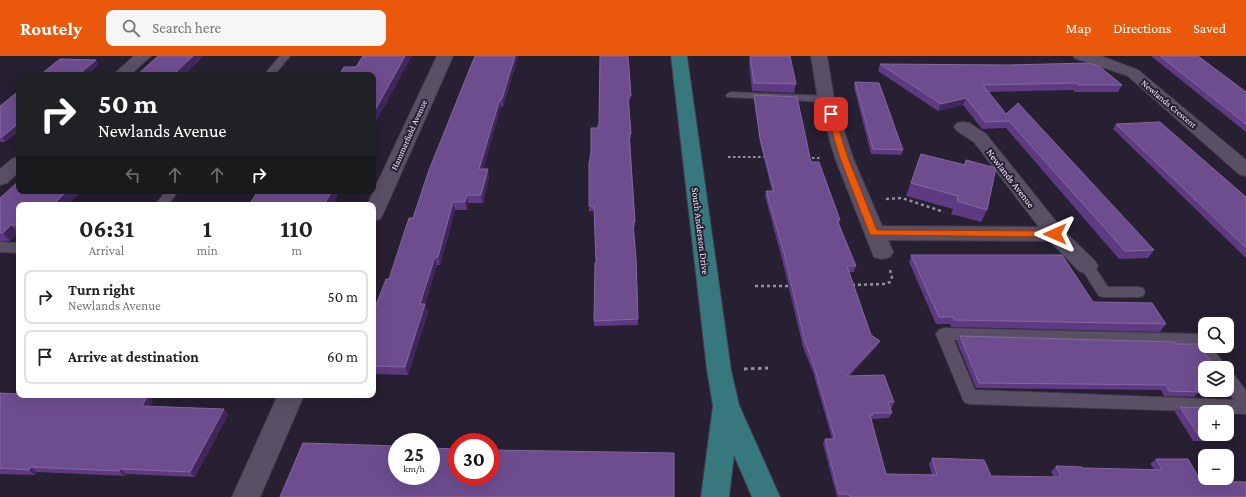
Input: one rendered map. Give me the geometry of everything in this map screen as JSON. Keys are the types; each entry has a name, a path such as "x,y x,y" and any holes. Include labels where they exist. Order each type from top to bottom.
{"main road":[{"name":"South Anderson Drive","path":"679,56 720,370 726,405"},
{"path":"715,497 726,405"},
{"path":"726,405 766,497"}],"street":[{"path":"124,72 143,56"},
{"name":"Hammerfield Avenue","path":"376,207 445,56"},
{"path":"819,56 826,99 844,158 882,252"},
{"name":"Newlands Crescent","path":"1081,56 1095,59 1133,73 1246,170"},
{"name":"Newlands Avenue","path":"962,127 980,138 1055,234 1087,266"},
{"path":"0,180 16,166"},
{"path":"874,233 1055,234"},
{"path":"246,497 290,398"}],"lane":[{"path":"272,72 285,56"},
{"path":"731,95 826,99"},
{"path":"163,202 169,194"},
{"path":"0,247 16,248"},
{"path":"1087,266 1104,292 1138,292"},
{"path":"1214,361 1198,340 944,334 970,397 1246,408"},
{"path":"1234,387 1246,403"}],"path":[{"path":"728,157 767,157"},
{"path":"806,158 844,158"},
{"path":"861,200 902,198 943,211 956,233"},
{"path":"847,285 885,284 890,282 892,278 882,252"},
{"path":"755,286 793,286"}],"building":[{"path":"158,56 193,56 176,72 140,72"},
{"path":"363,56 405,56 376,109 376,72 341,72 344,67 356,67"},
{"path":"475,56 515,56 502,99 500,99 479,169 488,169 481,195 467,195 465,202 453,202 438,257 435,257 420,304 425,304 405,367 376,366 376,305 386,279 389,279 409,218 413,218 429,170"},
{"path":"600,56 628,56 631,96 628,96 631,134 629,134 635,222 633,222 638,319 594,321 596,263 594,206 589,206 589,164 591,152 591,128 598,128 599,125"},
{"path":"750,56 790,56 796,84 754,83"},
{"path":"1160,56 1198,56 1246,92 1246,124"},
{"path":"60,59 96,60 82,72 44,72"},
{"path":"1089,63 1099,66 1122,85 1079,85 1076,83 983,85 1006,114 1018,103 1154,250 1125,251 1009,121 985,122 966,98 941,104 880,64 1007,65"},
{"path":"855,82 879,83 903,150 873,149"},
{"path":"16,93 16,125 2,137 0,137 0,106"},
{"path":"754,95 797,97 811,162 819,162 840,220 837,220 856,266 847,266 871,335 880,341 847,376 884,375 894,402 888,402 892,413 872,413 873,415 870,415 886,474 937,475 932,458 984,460 991,476 1061,477 1056,466 1162,470 1156,459 1188,459 1198,476 1198,485 1234,485 1234,482 1246,482 1246,497 851,497 847,494 839,494 825,439 835,439 814,366 805,342 784,253 766,191 774,191 760,138"},
{"path":"1160,122 1246,197 1246,248 1116,124"},
{"path":"921,154 965,165 966,160 996,168 987,210 957,201 958,196 911,183"},
{"path":"16,184 16,194 64,194 56,202 16,202 16,225 11,225 3,233 0,233 0,198"},
{"path":"256,194 330,194 326,202 251,202"},
{"path":"911,255 1062,255 1093,302 1152,303 1166,324 954,320 953,317 939,317"},
{"path":"960,336 1175,342 1176,344 1198,344 1198,353 1205,353 1211,361 1198,361 1198,386 1195,386 1198,392 1169,391 1166,385 979,383"},
{"path":"0,393 16,394 16,398 146,398 142,406 224,409 190,472 121,469 119,471 31,467 29,470 0,468"},
{"path":"1180,407 1198,408 1198,434"},
{"path":"303,443 388,446 388,485 440,485 440,448 448,449 448,485 500,485 500,450 674,453 674,497 280,497"}],"route":[{"path":"831,114 844,158 874,233 1055,234"}]}
